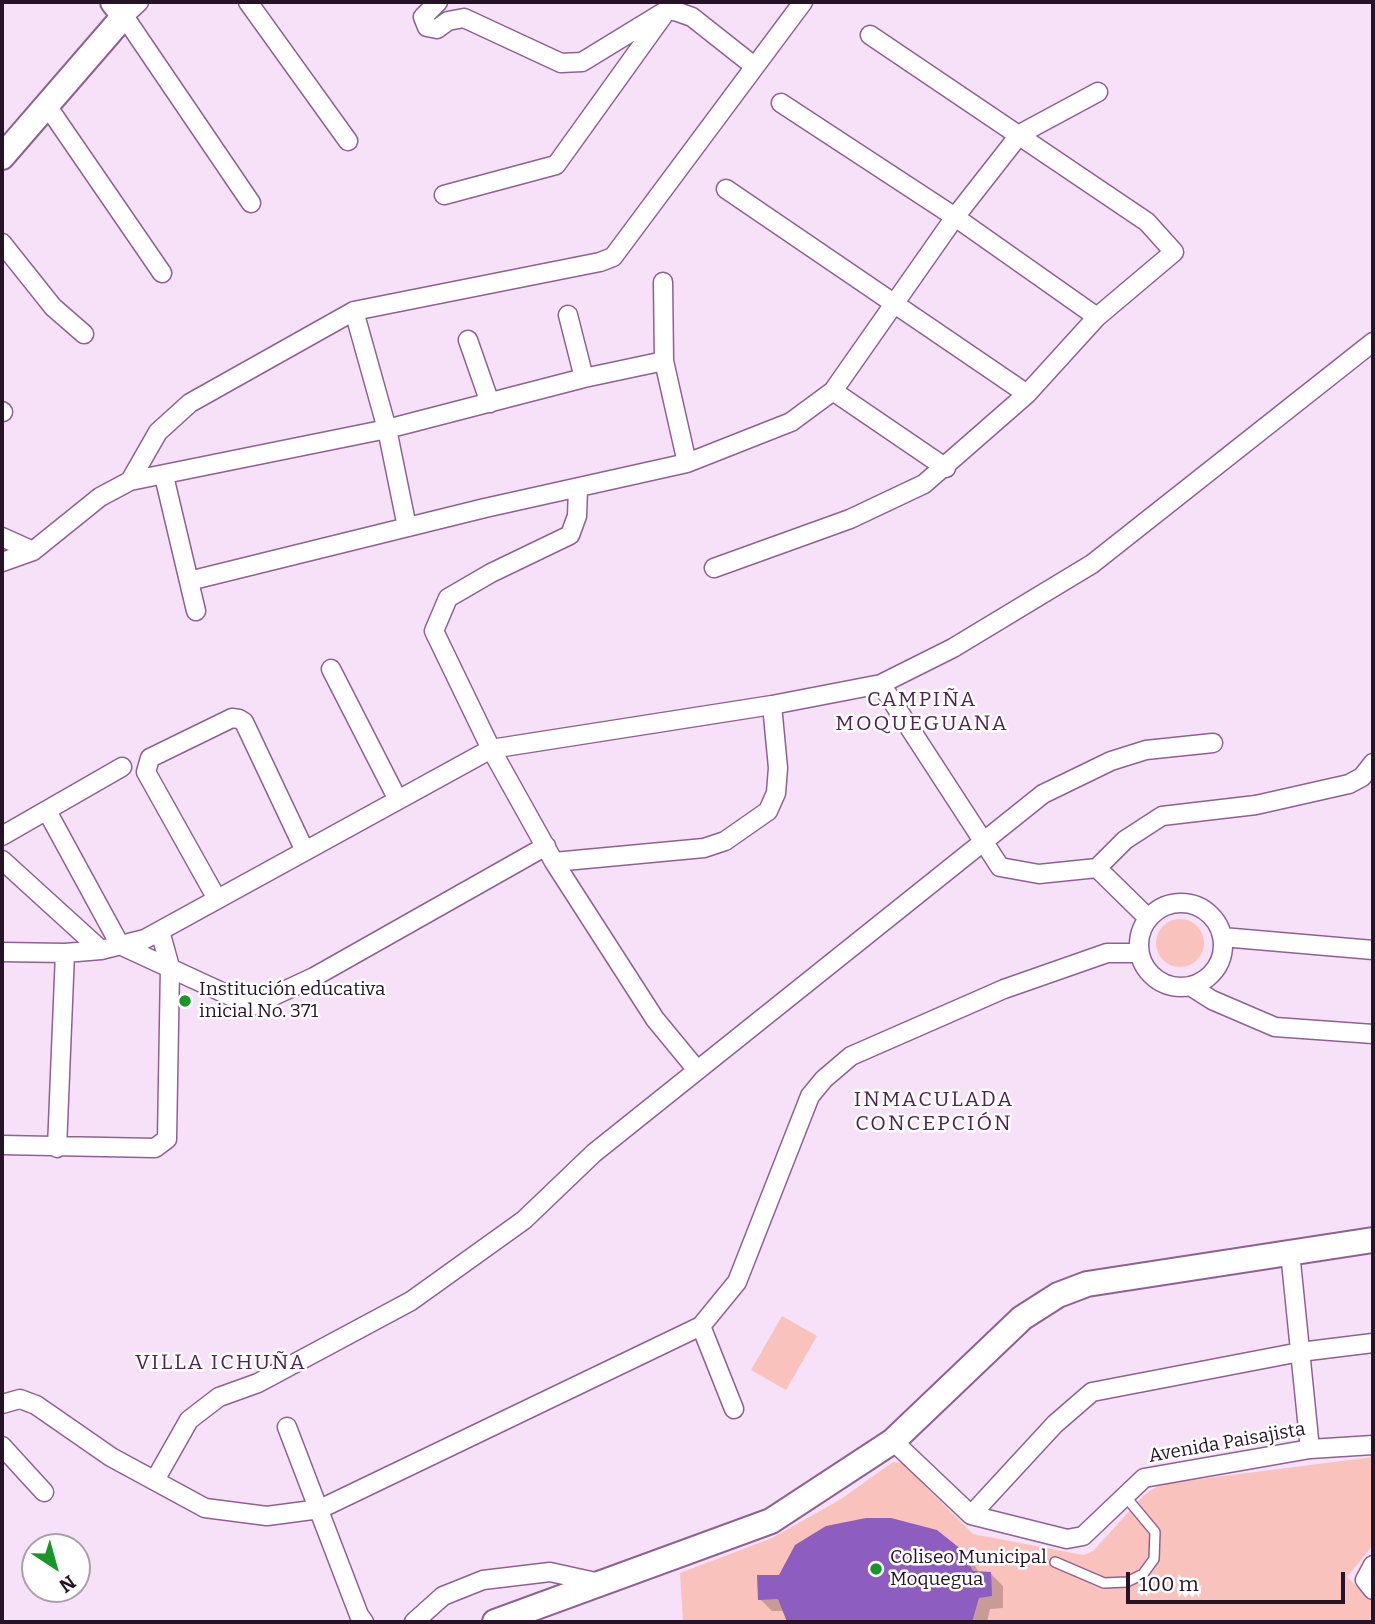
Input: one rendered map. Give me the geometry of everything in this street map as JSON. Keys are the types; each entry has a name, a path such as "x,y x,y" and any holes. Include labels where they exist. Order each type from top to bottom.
{"street":[{"path":"248,2 348,141"},
{"path":"438,2 423,17 427,27 437,29 448,21 464,18 561,63 582,62 670,6"},
{"path":"130,481 158,432 190,403 354,312 600,262 613,257 803,2"},
{"path":"670,6 692,17 754,66"},
{"path":"444,195 556,165 670,6"},
{"path":"2,157 48,107 125,7 251,203"},
{"path":"714,568 850,519 924,484 946,468 1027,394 1097,317 1174,252 1147,222 870,35"},
{"path":"189,581 407,527 687,463 791,422 833,391 955,217 1020,134 1098,92"},
{"path":"781,103 955,217 1097,317"},
{"path":"48,107 162,273"},
{"path":"726,190 1027,394"},
{"path":"2,243 53,307 84,334"},
{"path":"663,282 664,361 687,463"},
{"path":"354,312 387,429 407,527"},
{"path":"568,315 584,378"},
{"path":"468,340 490,403"},
{"path":"2,952 65,953 101,950 145,939 304,849 491,749 772,705 881,684 953,648 1093,564 1373,342"},
{"path":"2,562 33,551 100,497 130,481 387,429 584,378 664,361"},
{"path":"833,391 946,468"},
{"path":"164,476 196,611"},
{"path":"578,488 577,516 570,536 491,573 449,598 438,617 434,631 491,749 550,854 655,1019 697,1070"},
{"path":"2,537 33,551"},
{"path":"331,669 398,800"},
{"path":"881,684 1000,867 1039,874 1097,868 1125,840 1162,816 1256,805 1349,784 1362,777 1373,763"},
{"path":"47,811 120,946 170,967 245,1005 263,1003 550,854 704,848 725,841 768,811 776,793 778,768 772,705"},
{"path":"217,899 146,772 149,758 232,718 239,719 244,722 304,849"},
{"path":"155,1480 189,1420 209,1404 219,1397 258,1383 411,1301 524,1220 594,1153 1042,794 1111,761 1146,750 1213,743"},
{"path":"2,836 122,767"},
{"path":"2,860 101,950"},
{"path":"1097,868 1149,918"},
{"path":"1190,986 1203,981 1216,967 1223,950 1222,937 1209,914 1185,903 1171,904 1149,918 1142,929 1139,953 1151,975 1163,983 1190,986 1212,1000 1275,1027 1373,1034"},
{"path":"2,1145 155,1148 167,1139 170,967 160,931"},
{"path":"1222,937 1373,950"},
{"path":"57,1148 65,953"},
{"path":"2,1404 20,1399 36,1405 111,1457 205,1508 267,1516 320,1509 701,1326 737,1282 810,1096 824,1079 851,1056 1004,989 1107,953 1139,953"},
{"path":"495,1622 771,1521 893,1441 1022,1318 1058,1295 1087,1284 1373,1240"},
{"path":"1290,1252 1310,1449"},
{"path":"701,1326 734,1409"},
{"path":"971,1515 1055,1424 1093,1392 1300,1352 1373,1343"},
{"path":"287,1427 364,1622"},
{"name":"Avenida Paisajista","path":"893,1441 971,1515 1067,1539 1083,1536 1144,1478 1310,1449 1373,1445"},
{"path":"2,1446 44,1492"},
{"path":"414,1622 443,1596 483,1580 550,1572 600,1583"}],"lane":[{"path":"1055,1562 1104,1583 1127,1582 1143,1574 1156,1549 1154,1532 1125,1496"}],"shaded area":[{"path":"1180,919 1197,926 1204,943 1197,960 1180,967 1163,960 1156,943 1163,926"},
{"path":"782,1316 817,1336 786,1390 751,1370"},
{"path":"1373,1457 1373,1545 1347,1577 1373,1602 1373,1622 683,1622 680,1573 772,1538 841,1499 893,1462 902,1463 973,1534 1083,1555 1093,1551 1144,1495 1161,1484"}],"building":[{"name":"Coliseo Municipal Moquegua","path":"866,1518 891,1518 937,1530 962,1550 973,1571 991,1572 992,1596 979,1598 972,1622 787,1622 778,1599 758,1600 757,1575 779,1575 795,1545 826,1526"}],"place":[{"name":"Institución educativa inicial No. 371","path":"185,1001"},
{"name":"Coliseo Municipal Moquegua","path":"876,1569"}],"district":[{"name":"CAMPIÑA MOQUEGUANA","path":"922,712"},
{"name":"INMACULADA CONCEPCIÓN","path":"934,1112"},
{"name":"VILLA ICHUÑA","path":"221,1363"}]}
